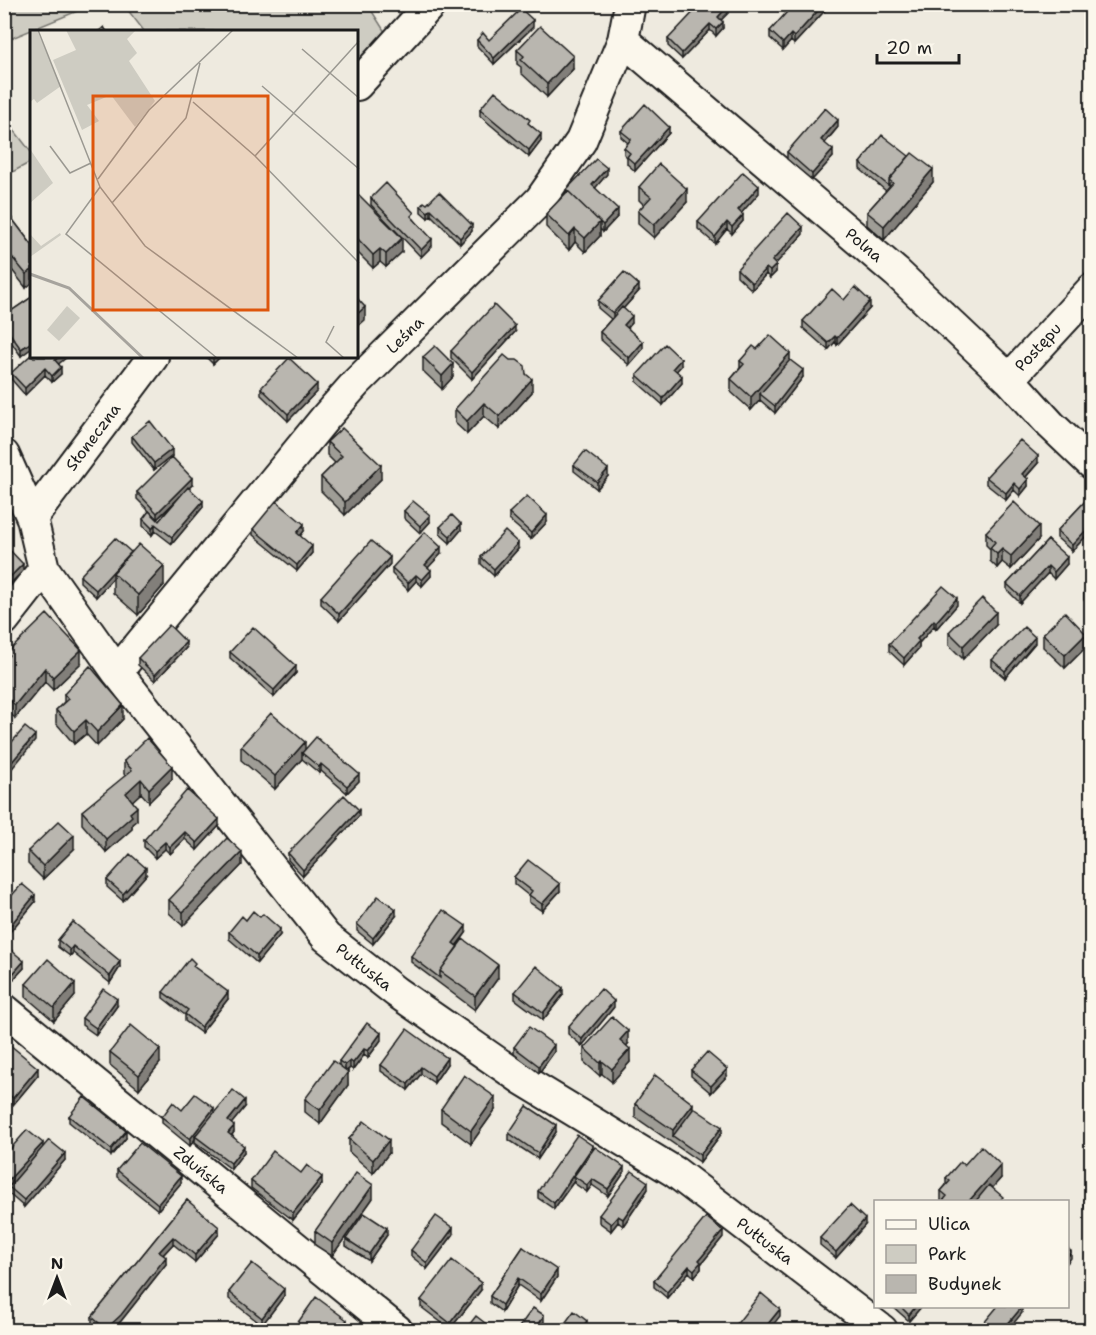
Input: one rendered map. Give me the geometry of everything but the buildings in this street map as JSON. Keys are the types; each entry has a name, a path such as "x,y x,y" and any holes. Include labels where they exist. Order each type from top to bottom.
{"street":[{"path":"358,84 431,4"},
{"name":"Leśna","path":"117,672 356,383 540,200 581,141 623,40 630,4"},
{"name":"Polna","path":"623,40 897,273 1009,379 1051,425 1092,464"},
{"name":"Postępu","path":"1009,379 1092,290"},
{"name":"Słoneczna","path":"32,518 152,358"},
{"name":"Pułtuska","path":"4,455 32,518 44,570 117,672 326,937 396,992 523,1080 675,1172 882,1330"},
{"path":"4,620 44,570"},
{"name":"Zduńska","path":"4,1009 397,1330"}],"green space":[{"path":"5,4 92,4 92,5 5,41"},
{"path":"124,5 368,5 385,32 358,68 358,30 143,30"},
{"path":"4,117 30,151 30,163 5,176"}]}
